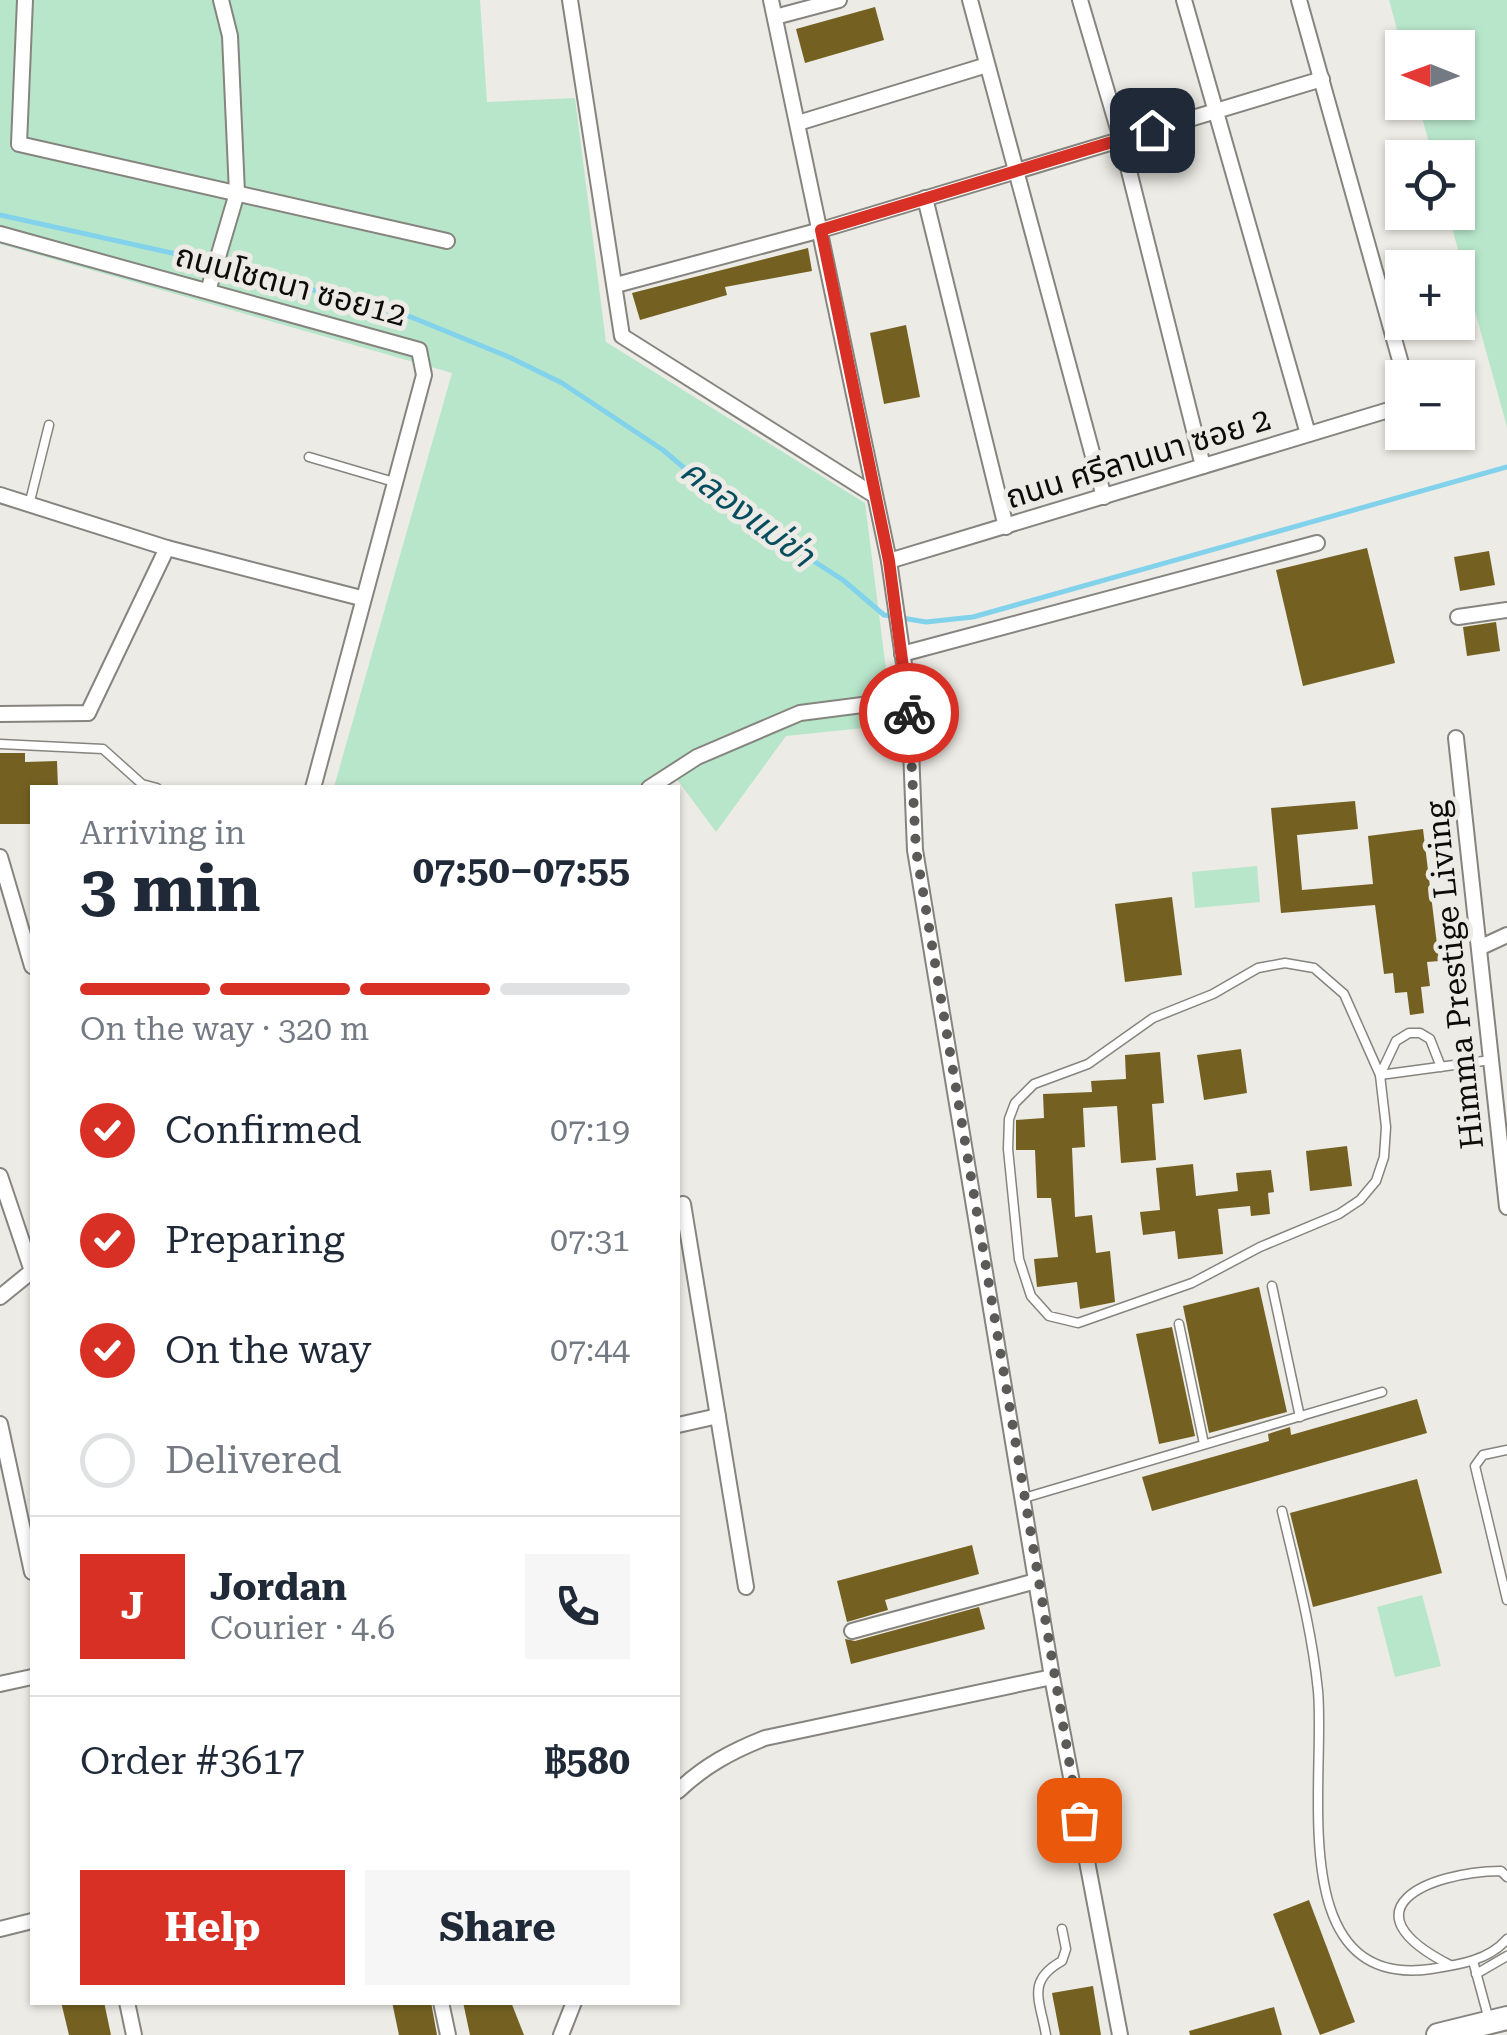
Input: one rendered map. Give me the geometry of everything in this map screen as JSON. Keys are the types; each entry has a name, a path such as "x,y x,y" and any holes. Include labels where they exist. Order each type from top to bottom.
{"main road":[{"path":"1438,2035 1498,2020"}],"street":[{"path":"25,0 20,144 446,241"},
{"path":"210,285 237,193 230,36 221,0"},
{"path":"570,0 622,336 874,495"},
{"path":"770,0 889,561 908,700 916,850 1052,1677 1120,2035"},
{"path":"774,18 840,0"},
{"path":"970,0 1104,497"},
{"path":"1080,0 1121,139 1203,466"},
{"path":"1184,0 1308,434"},
{"path":"1299,0 1400,360"},
{"path":"798,123 987,64"},
{"path":"616,285 821,230 1322,79"},
{"path":"924,198 1006,526"},
{"name":"ถนนโชตนา ซอย12","path":"0,234 210,285 420,350 424,375 314,785"},
{"name":"ถนน ศรีลานนา ซอย 2","path":"889,561 1385,411"},
{"path":"0,496 167,548 361,598"},
{"path":"902,654 1317,543"},
{"path":"0,714 88,713 167,548"},
{"path":"1458,617 1507,610"},
{"path":"654,785 697,756 800,713 908,700"},
{"name":"Himma Prestige Living","path":"1456,738 1507,1207"},
{"path":"0,857 30,959"},
{"path":"1479,948 1507,935"},
{"path":"0,1176 30,1264"},
{"path":"683,1204 746,1586"},
{"path":"0,1297 30,1272"},
{"path":"680,1425 718,1416"},
{"path":"0,1424 30,1563"},
{"path":"852,1631 1036,1581"},
{"path":"0,1684 30,1677"},
{"path":"680,1790 732,1751 765,1738 1052,1677"},
{"path":"0,1929 30,1922"},
{"path":"128,2005 134,2035"},
{"path":"442,2005 448,2035"},
{"path":"560,2035 573,2005"}],"lane":[{"path":"29,504 49,425"},
{"path":"309,457 394,482"},
{"path":"0,744 102,749 146,785"},
{"path":"1380,1075 1344,994 1314,968 1286,963 1258,968 1213,994 1153,1018 1088,1064 1034,1084 1015,1103 1008,1119 1020,1259 1031,1296 1049,1316 1078,1323 1192,1283 1260,1247 1339,1214 1360,1200 1376,1180 1384,1157 1386,1127 1380,1075 1396,1041 1409,1032 1430,1039 1442,1067"},
{"path":"1380,1075 1491,1060"},
{"path":"1272,1286 1300,1416"},
{"path":"1179,1324 1204,1444"},
{"path":"1024,1498 1382,1392"},
{"path":"1507,1450 1482,1456 1475,1466 1507,1600"},
{"path":"1282,1511 1312,1643 1318,1696 1321,1849 1325,1894 1334,1924 1364,1962 1407,1971 1473,1962 1507,1940"},
{"path":"1452,1966 1407,1937 1400,1923 1401,1904 1414,1888 1476,1871 1501,1871 1507,1877"},
{"path":"1046,2035 1037,1984 1045,1970 1062,1961 1066,1949 1062,1928"},
{"path":"1476,1974 1507,1956"},
{"path":"1473,1962 1498,2020"}],"green space":[{"path":"0,0 480,0 487,102 575,98 606,342 865,503 893,725 786,736 716,832 676,778 666,785 335,785 452,373 0,244"},
{"path":"1389,0 1507,0 1507,427 1475,311 1475,250 1458,250 1453,230 1475,230 1475,140 1428,140 1423,120 1475,120 1475,30 1397,30"},
{"path":"1257,866 1260,902 1195,908 1192,872"},
{"path":"1422,1595 1441,1666 1395,1677 1377,1607"}],"building":[{"path":"875,7 884,40 805,63 796,29"},
{"path":"808,248 812,271 725,287 727,295 640,320 632,293"},
{"path":"906,325 920,397 884,404 870,333"},
{"path":"1367,548 1395,663 1303,686 1276,570"},
{"path":"1489,551 1495,585 1460,591 1454,557"},
{"path":"1496,622 1500,651 1467,656 1463,627"},
{"path":"0,753 25,753 25,762 57,761 58,785 30,785 30,824 0,824"},
{"path":"1355,801 1358,829 1297,835 1302,890 1373,884 1368,836 1423,829 1439,961 1427,962 1430,986 1421,987 1424,1013 1410,1015 1407,992 1395,993 1393,973 1384,974 1375,905 1281,913 1271,808"},
{"path":"1172,897 1182,975 1125,982 1115,904"},
{"path":"1241,1049 1247,1093 1204,1100 1197,1055"},
{"path":"1160,1052 1164,1103 1152,1104 1156,1160 1121,1163 1117,1106 1083,1108 1085,1147 1072,1148 1075,1217 1092,1215 1096,1253 1110,1251 1115,1302 1080,1309 1077,1282 1037,1287 1034,1259 1058,1257 1051,1198 1037,1198 1035,1150 1016,1150 1016,1120 1044,1118 1043,1094 1092,1092 1091,1081 1126,1079 1125,1055"},
{"path":"1347,1146 1352,1186 1310,1191 1306,1151"},
{"path":"1193,1164 1196,1196 1238,1191 1236,1173 1271,1170 1274,1192 1268,1193 1270,1214 1251,1216 1250,1206 1218,1209 1223,1254 1178,1259 1175,1231 1143,1235 1140,1212 1160,1210 1156,1168"},
{"path":"1259,1287 1287,1412 1209,1433 1183,1306"},
{"path":"1172,1327 1195,1436 1159,1444 1136,1334"},
{"path":"1417,1399 1427,1433 1152,1511 1142,1477 1269,1441 1268,1434 1290,1427 1291,1435"},
{"path":"1417,1479 1442,1573 1313,1607 1290,1513"},
{"path":"972,1545 979,1574 885,1600 888,1610 847,1622 837,1581"},
{"path":"979,1607 985,1629 851,1664 845,1639 855,1641"},
{"path":"1309,1900 1355,2022 1320,2035 1273,1914"},
{"path":"1093,1986 1101,2035 1060,2035 1052,1993"},
{"path":"62,2005 105,2005 111,2035 69,2035"},
{"path":"393,2005 432,2005 437,2035 399,2035"},
{"path":"464,2005 512,2005 524,2035 470,2035"},
{"path":"1274,2007 1282,2035 1190,2035 1189,2031"}],"waterway":[{"name":"คลองแม่ข่า","path":"0,215 208,261 411,317 509,357 562,383 663,450 733,509 843,580 884,615 926,622 973,617 1507,467"}],"way so far":[{"path":"909,713 916,850 1046,1645 1079,1820"}],"route":[{"path":"909,713 889,561 821,230 1152,130"}]}
